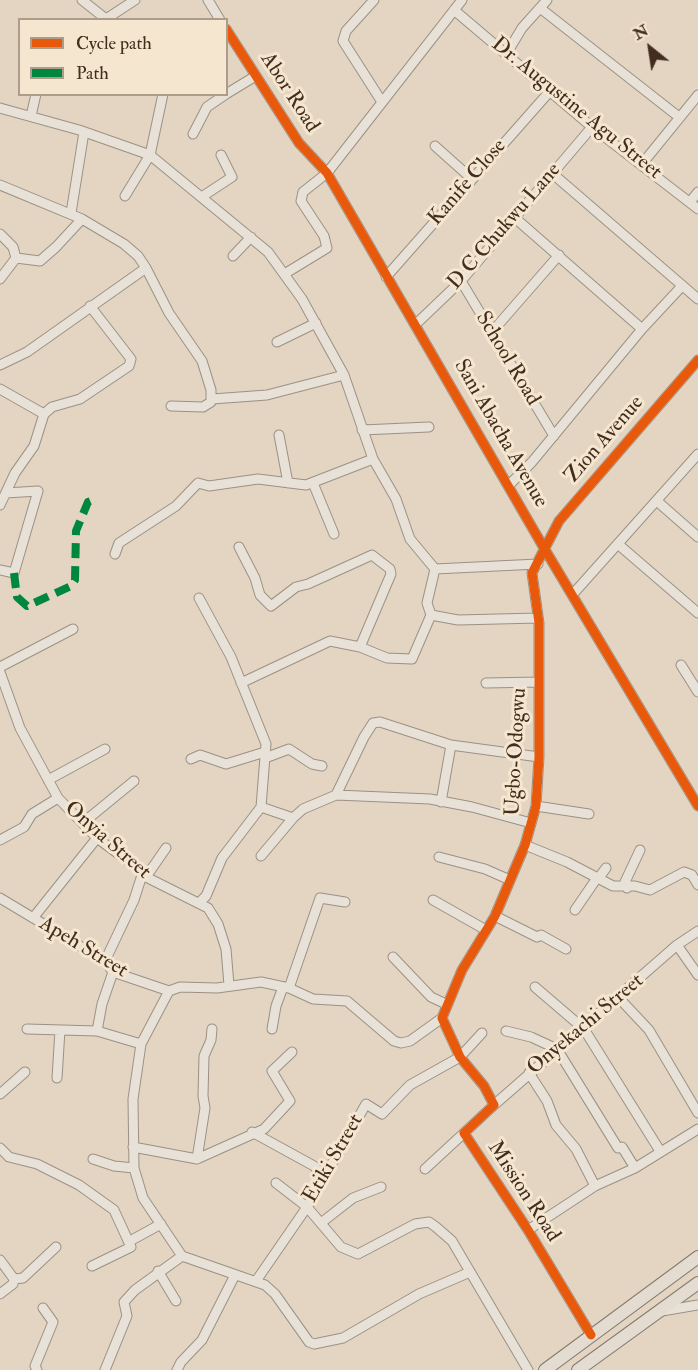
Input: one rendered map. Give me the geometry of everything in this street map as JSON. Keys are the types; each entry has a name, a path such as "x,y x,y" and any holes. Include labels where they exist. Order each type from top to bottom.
{"highway":[{"path":"545,1370 698,1257"},
{"path":"578,1370 698,1283"}],"street":[{"path":"82,0 104,18"},
{"path":"109,18 135,0"},
{"path":"208,0 217,18"},
{"path":"374,0 346,31 343,41 382,102"},
{"path":"286,273 327,248 324,236 301,201 303,192 327,172 462,0"},
{"path":"507,53 522,28 547,0"},
{"path":"540,8 679,117"},
{"name":"Dr. Augustine Agu Street","path":"454,10 592,127 698,209"},
{"name":"Abor Road","path":"228,32 299,143 327,172"},
{"path":"228,93 255,77"},
{"name":"Kanife Close","path":"386,277 551,90"},
{"path":"642,164 698,95"},
{"path":"31,116 36,96"},
{"path":"125,196 150,155 163,96"},
{"path":"193,134 207,107 223,96"},
{"path":"0,108 84,132 150,155 251,237 286,273 344,375 373,459 396,499 410,539 435,569"},
{"name":"D C Chukwu Lane","path":"415,325 461,281 592,127"},
{"path":"71,213 84,132"},
{"path":"435,146 472,179"},
{"path":"203,196 232,177 221,155"},
{"name":"Sani Abacha Avenue","path":"327,172 544,548 698,806"},
{"path":"553,174 698,299"},
{"path":"0,185 71,213 124,244 138,256 169,313 202,361 212,399 209,405 203,407 171,406"},
{"path":"690,202 698,192"},
{"path":"515,218 642,329"},
{"path":"16,258 30,262 40,261 82,219"},
{"path":"0,234 12,248 16,258"},
{"path":"233,256 251,237"},
{"path":"491,333 559,255"},
{"path":"0,279 16,258"},
{"path":"3,362 27,352 146,268"},
{"name":"School Road","path":"461,281 554,436"},
{"path":"509,485 554,436 642,329 682,286"},
{"path":"0,506 15,473 34,446 44,414 52,407 80,399 129,366 131,359 90,306"},
{"path":"277,342 316,323"},
{"name":"Zion Avenue","path":"544,548 566,513 698,360"},
{"path":"689,371 698,378"},
{"path":"212,399 267,395 344,375"},
{"path":"0,389 44,414"},
{"path":"362,430 429,427"},
{"path":"279,435 288,483"},
{"path":"573,594 697,456"},
{"path":"115,554 119,543 176,506 198,483 209,486 258,479 288,483 313,483 373,459"},
{"path":"313,483 334,534"},
{"path":"0,570 14,573 38,491 6,492"},
{"path":"658,502 698,537"},
{"path":"619,545 698,613"},
{"path":"239,547 255,578 260,595 271,606 296,587 308,584 372,555 390,569 391,574 360,647"},
{"name":"Ugbo-Odogwu","path":"442,1016 462,969 495,916 525,845 536,806 539,757 538,618 531,577 544,548"},
{"path":"435,569 538,564"},
{"path":"241,683 330,641 360,647 387,658 412,659 431,615 427,603 435,569"},
{"path":"199,598 231,657 264,737 265,755 261,807 222,858 206,896 199,903"},
{"path":"431,615 458,620 538,618"},
{"path":"0,667 73,629"},
{"path":"681,665 698,692"},
{"name":"Onyia Street","path":"0,672 20,728 58,798 84,822 97,838 145,874 207,908 221,932 226,949 229,985"},
{"path":"486,683 539,682"},
{"path":"336,795 373,723 402,727 451,745 539,757"},
{"path":"441,802 451,745"},
{"path":"48,780 105,749"},
{"path":"191,759 200,755 226,764 289,749 312,764 322,766"},
{"path":"84,822 134,781"},
{"path":"691,794 698,785"},
{"path":"261,856 303,808 336,795 441,802 472,807 531,823"},
{"path":"0,840 24,827 32,814 58,798"},
{"path":"536,806 589,814"},
{"path":"261,807 293,818"},
{"path":"33,918 97,838"},
{"path":"525,845 567,862 613,886 627,888 635,886 650,890 684,872 692,875 698,885"},
{"path":"105,961 145,874 166,848"},
{"path":"627,888 624,882 640,850"},
{"path":"439,857 485,869 510,880"},
{"path":"575,910 606,868"},
{"name":"Apeh Street","path":"0,898 105,961 113,972 169,991"},
{"path":"272,1029 276,1006 286,988 320,898 345,902"},
{"path":"433,900 486,930"},
{"path":"495,916 537,938 542,935 566,949"},
{"name":"Onyekachi Street","path":"494,1105 529,1073 584,1029 677,945 698,931"},
{"path":"677,945 698,975"},
{"path":"393,957 431,997 446,1004"},
{"path":"97,1031 102,1004 113,972"},
{"path":"470,1272 411,1298 343,1338 322,1345 309,1342 271,1289 256,1281 182,1257 144,1198 134,1168 133,1099 141,1044 169,991 180,987 217,988 261,982 286,988 313,999 347,1001 394,1041 401,1043 410,1041 442,1016 460,1057 484,1086 494,1105"},
{"path":"535,987 584,1029 660,1151"},
{"path":"619,998 649,1030 698,1113"},
{"path":"27,1029 97,1031 141,1044"},
{"path":"197,1158 206,1108 203,1096 204,1056 211,1040 212,1029"},
{"path":"57,1078 60,1030"},
{"path":"506,1031 541,1040 557,1051 618,1148 622,1146 635,1168"},
{"path":"460,1057 482,1033"},
{"path":"133,1147 197,1158 252,1132 264,1129 290,1101 272,1071 292,1052"},
{"name":"Etiki Street","path":"256,1281 307,1207 366,1104 382,1114 410,1085 460,1057"},
{"path":"0,1094 25,1072"},
{"path":"529,1073 547,1101 556,1125 576,1149 595,1186"},
{"name":"Mission Road","path":"494,1105 464,1133 528,1230 591,1335"},
{"path":"528,1230 595,1186 635,1168 698,1129"},
{"path":"252,1132 314,1166 324,1177"},
{"path":"425,1169 464,1133"},
{"path":"0,1148 9,1157 37,1164 102,1199 114,1210 130,1241 130,1248 92,1266"},
{"path":"93,1159 114,1166 134,1168"},
{"path":"276,1183 307,1207 341,1247 358,1254 416,1224 429,1222 452,1241 528,1370"},
{"path":"321,1223 353,1198 381,1186"},
{"path":"130,1241 161,1224"},
{"path":"0,1294 14,1279 23,1278 56,1247"},
{"path":"105,1370 127,1316 124,1302 158,1272 182,1257"},
{"path":"0,1260 14,1279"},
{"path":"158,1272 176,1301"},
{"path":"177,1370 181,1362 202,1340 235,1275"},
{"path":"660,1311 698,1305"},
{"path":"37,1370 35,1366 53,1322 43,1308"}],"marked path":[{"path":"14,573 17,597 27,606 71,586 75,580 76,531 88,502 93,500"}],"cycle path":[{"path":"228,32 299,143 327,173 544,548 698,806"},
{"path":"591,1335 528,1230 464,1133 494,1105 484,1086 460,1057 442,1018 462,970 495,916 525,845 536,806 539,757 539,623 532,573 559,521 698,360"}]}
